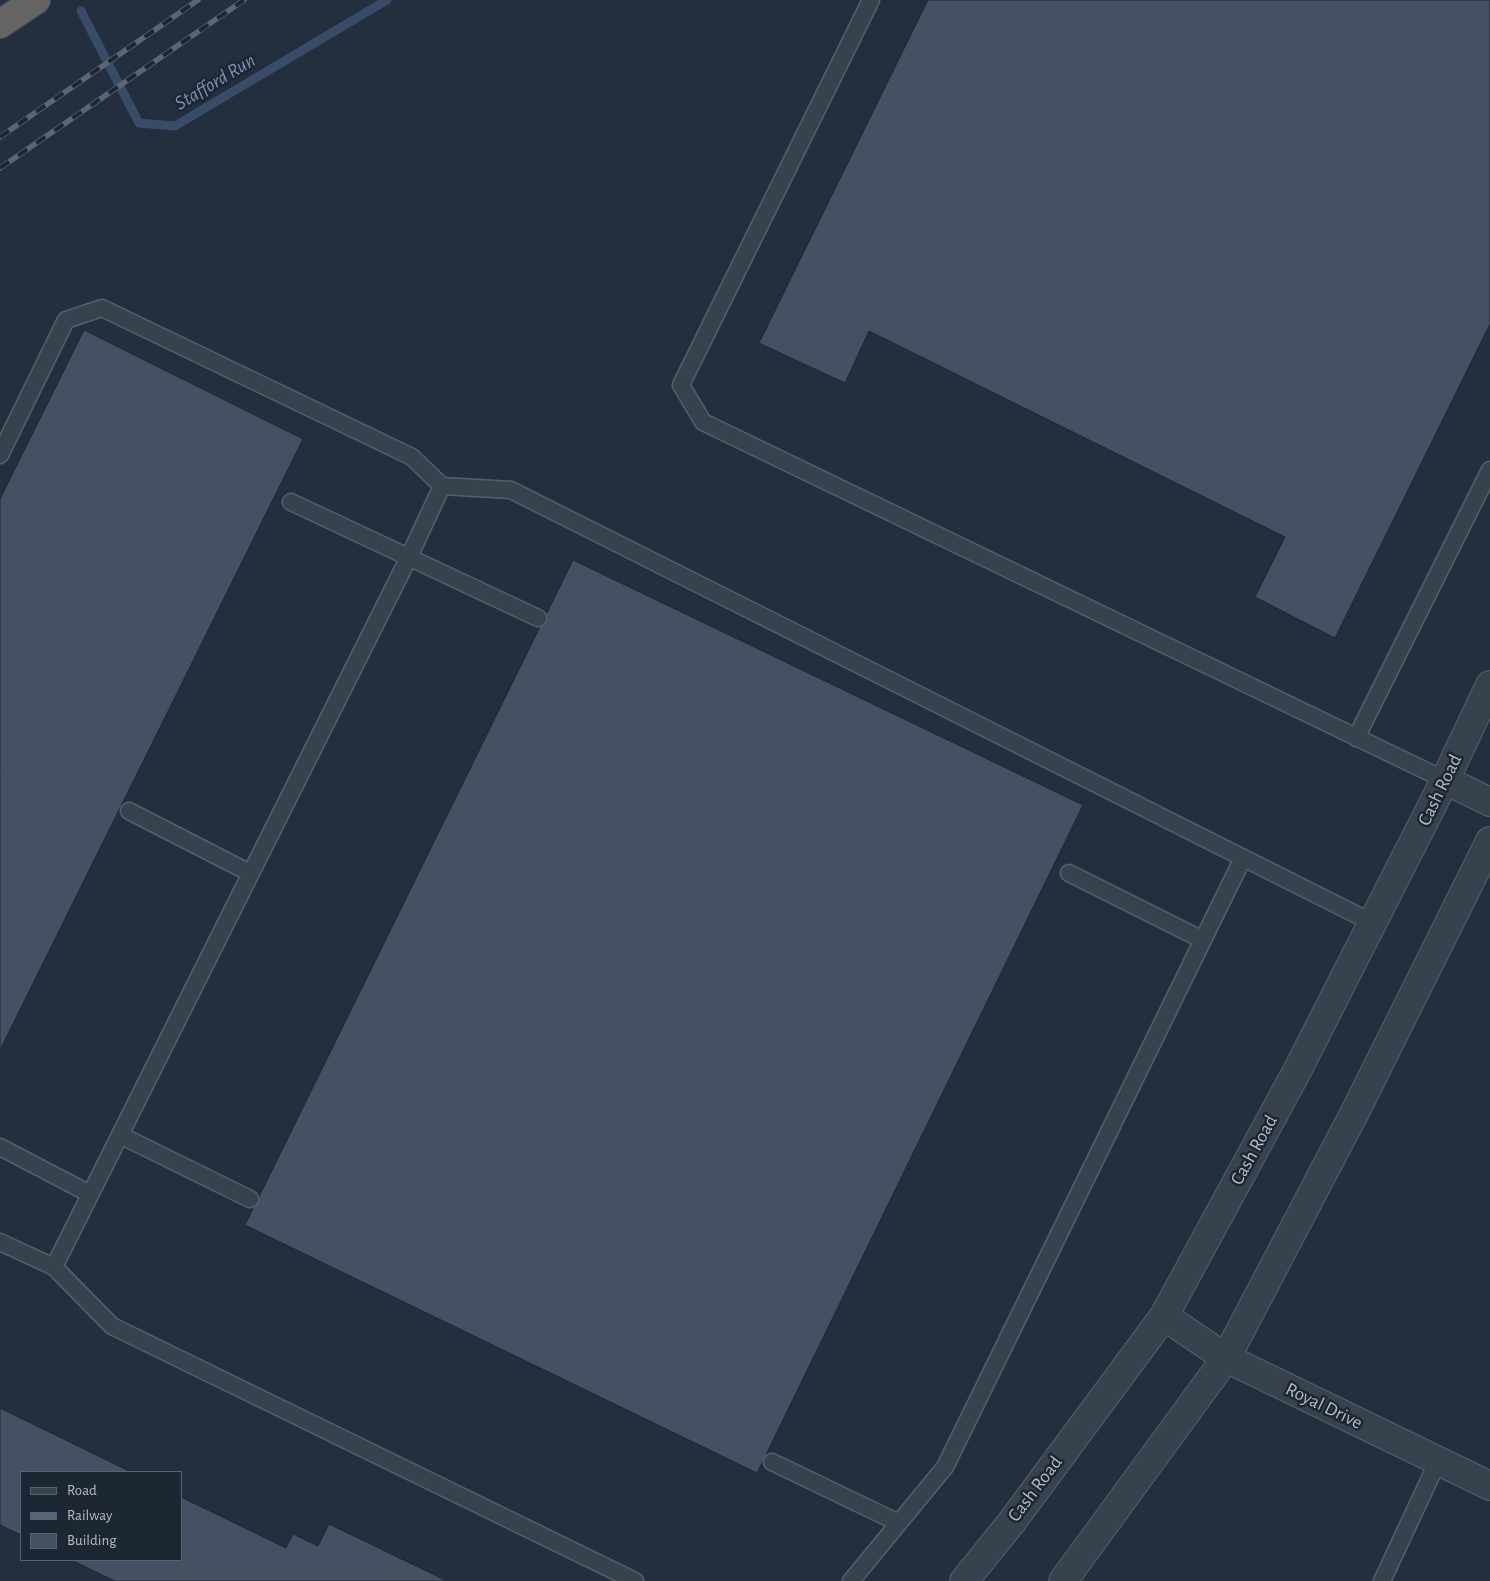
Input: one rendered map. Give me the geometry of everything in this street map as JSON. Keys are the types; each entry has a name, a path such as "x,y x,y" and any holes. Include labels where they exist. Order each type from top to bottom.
{"highway":[{"path":"0,24 36,0"}],"street":[{"name":"Cash Road","path":"964,1581 1011,1523 1164,1316 1296,1074 1446,780 1490,685"},
{"path":"1446,780 1490,802"},
{"path":"1063,1581 1226,1358 1356,1110 1490,841"},
{"name":"Royal Drive","path":"1164,1316 1226,1358 1490,1486"}],"lane":[{"path":"871,0 681,385 703,422 1446,780"},
{"path":"0,455 66,320 102,308 412,457 442,486 511,490 1373,923"},
{"path":"1356,738 1490,470"},
{"path":"54,1267 409,557 442,486"},
{"path":"291,502 538,618"},
{"path":"129,811 250,873"},
{"path":"851,1581 945,1467 1243,858"},
{"path":"1069,873 1203,940"},
{"path":"120,1135 250,1200"},
{"path":"0,1147 90,1194"},
{"path":"0,1242 54,1267 112,1326 635,1581"},
{"path":"1382,1581 1438,1460"},
{"path":"772,1462 899,1523"}],"building":[{"path":"928,0 1490,0 1490,324 1335,638 1255,597 1285,537 869,331 845,383 759,343"},
{"path":"84,330 303,439 0,1050 0,499"},
{"path":"573,560 1083,805 757,1473 245,1225"},
{"path":"0,1408 129,1471 20,1471 20,1535 0,1525"},
{"path":"182,1497 286,1548 293,1534 318,1546 329,1524 447,1581 115,1581 73,1561 182,1561"}],"waterway":[{"name":"Stafford Run","path":"81,11 139,123 175,126 387,0"}],"railway":[{"path":"0,137 198,0"},
{"path":"0,168 244,0"}]}
